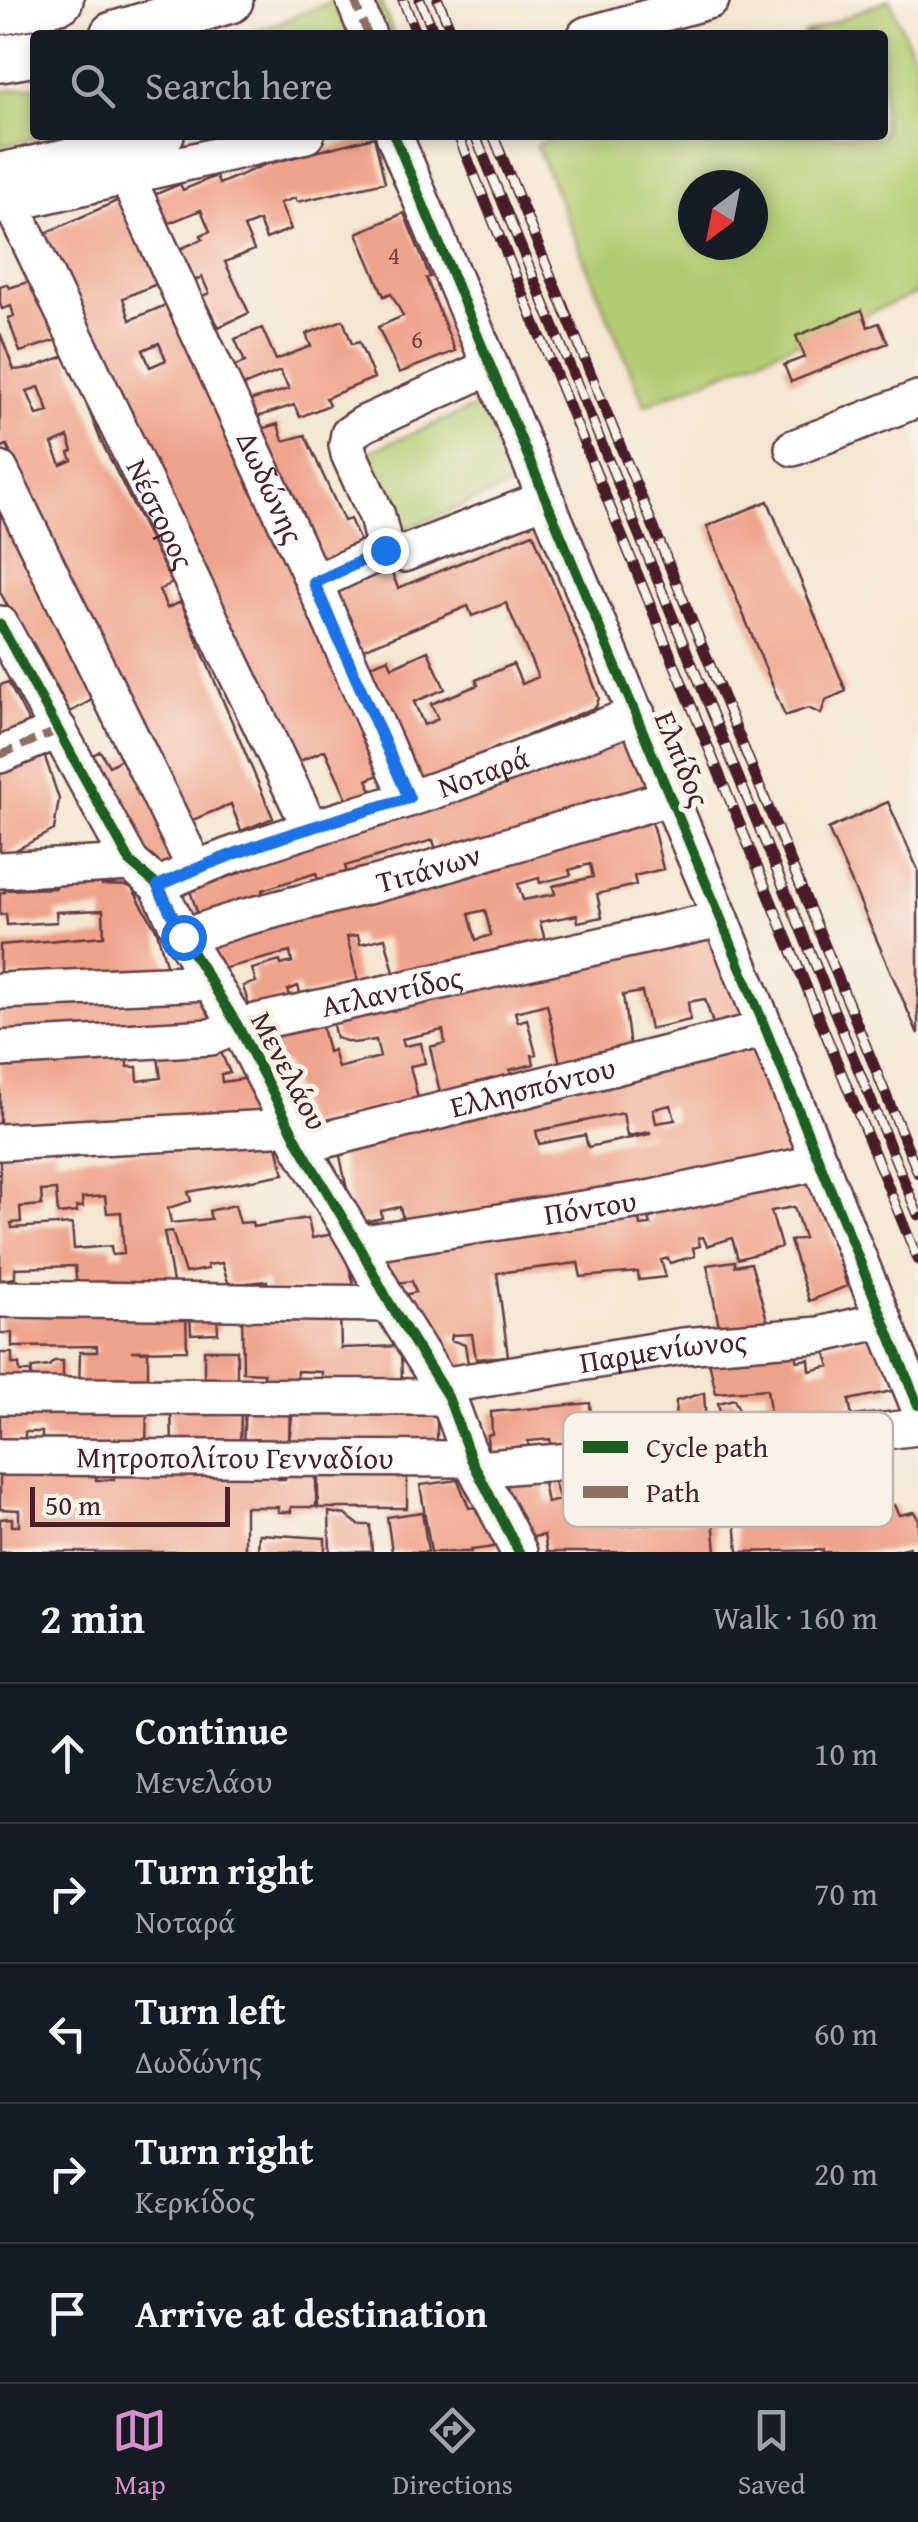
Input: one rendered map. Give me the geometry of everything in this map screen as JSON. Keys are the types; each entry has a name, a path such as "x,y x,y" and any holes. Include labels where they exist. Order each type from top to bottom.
{"main road":[{"path":"0,12 60,0"},
{"path":"130,30 230,0"},
{"path":"0,60 30,54"}],"street":[{"path":"354,0 366,30"},
{"path":"604,30 710,0"},
{"path":"4,193 152,140"},
{"path":"4,193 127,177 285,140"},
{"name":"Ελπίδος","path":"396,140 722,919 918,1405"},
{"name":"Δωδώνης","path":"127,177 409,798"},
{"name":"Νέστορος","path":"4,193 310,827"},
{"path":"385,550 377,516 349,454 349,434 490,368"},
{"path":"793,448 918,399"},
{"path":"0,470 196,868"},
{"path":"314,583 385,550 404,554 545,499"},
{"name":"Μενελάου","path":"0,624 131,862 158,886 390,1304 445,1391 474,1464 519,1552"},
{"name":"Νοταρά","path":"158,886 196,868 310,827 409,798 637,714"},
{"path":"0,755 59,730"},
{"name":"Τιτάνων","path":"183,937 242,918 410,876 671,796"},
{"path":"0,870 131,862"},
{"name":"Ατλαντίδος","path":"0,1049 211,1037 238,1026 722,919"},
{"path":"0,992 210,982"},
{"name":"Ελλησπόντου","path":"0,1142 296,1137 766,1029"},
{"name":"Πόντου","path":"358,1244 647,1199 820,1162"},
{"path":"0,1299 390,1304"},
{"name":"Παρμενίωνος","path":"0,1396 445,1391 683,1346 819,1335 884,1320"},
{"name":"Μητροπολίτου Γενναδίου","path":"893,1430 918,1427"},
{"name":"Μητροπολίτου Γενναδίου","path":"0,1457 474,1464 563,1458"}],"green space":[{"path":"336,0 380,0 392,30 261,30"},
{"path":"890,0 918,67 918,293 645,405 536,145 548,140 888,140 888,30 814,30"},
{"path":"30,87 30,139 0,147 0,92"},
{"path":"482,404 515,484 394,534 361,455"}],"building":[{"path":"375,140 385,182 280,203 291,229 266,239 259,221 244,227 254,250 225,262 249,313 219,327 202,296 209,293 202,277 194,281 180,249 203,239 201,235 210,231 201,210 167,224 154,195 180,184 183,190 216,176 219,184 264,165"},
{"path":"128,196 164,281 123,298 130,320 173,302 259,506 383,773 367,780 373,793 349,803 325,750 286,767 41,235","holes":["159,343 166,360 150,367 143,350"]},
{"path":"404,213 455,351 399,373 378,327 403,316 391,293 384,296 357,233"},
{"path":"34,280 57,340 20,352 8,318 14,316 11,306 2,309 0,304 0,286 7,284 9,288"},
{"path":"862,310 868,327 879,323 888,343 791,382 784,365 805,357 796,336"},
{"path":"343,320 352,344 359,342 374,378 326,398 329,405 300,417 294,405 247,420 242,403 289,389 280,371 233,390 225,370 245,362 235,339 262,328 276,360 311,346 306,334"},
{"path":"0,333 14,370 67,355 101,441 172,583 159,590 167,608 181,602 273,818 241,831 231,804 176,827 35,516 7,445 0,448","holes":["39,387 49,412 37,415 27,391","68,437 72,460 61,465 52,444"]},
{"path":"278,424 283,441 305,435 344,521 350,519 361,544 318,563 257,430"},
{"path":"0,490 99,696 70,712 0,592"},
{"path":"768,501 846,691 826,700 821,714 808,708 785,716 707,526"},
{"path":"533,533 599,698 596,707 493,750 497,759 417,792 364,668 388,658 392,667 428,651 445,689 414,702 424,725 438,719 431,704 478,685 476,680 513,664 522,684 538,677 506,603 472,616 468,606 356,652 331,593 390,568 398,588"},
{"path":"8,682 33,730 0,746 0,685"},
{"path":"630,729 654,793 440,863 433,840 345,866 348,877 320,886 316,873 262,890 266,901 200,921 186,878 211,871 214,881 240,873 235,857"},
{"path":"42,748 59,799 54,830 8,854 0,854 0,764"},
{"path":"100,751 109,766 132,753 179,865 154,875 83,761"},
{"path":"888,802 918,870 918,1034 828,829"},
{"path":"649,810 663,869 634,876 636,885 597,894 602,917 578,922 577,915 540,922 547,947 396,980 385,938 360,944 358,935 347,937 358,981 301,996 298,986 288,990 290,997 250,1009 243,986 256,982 252,969 280,961 281,965 292,962 290,952 217,970 209,938","holes":["590,864 593,877 553,886 555,894 523,900 518,884 571,875 569,870","485,910 491,935 476,940 469,914"]},
{"path":"100,878 102,885 131,886 157,931 168,972 0,977 0,945 104,936 103,910 56,912 57,922 7,925 6,914 0,915 0,893 55,888 55,882"},
{"path":"706,932 750,1014 713,1024 705,999 688,1002 690,1020 650,1029 642,992 623,995 630,1047 560,1064 547,1004 515,1012 518,1022 527,1019 536,1054 532,1055 534,1064 510,1070 511,1076 440,1093 430,1047 445,1043 443,1030 402,1039 404,1046 421,1043 425,1063 410,1066 418,1098 304,1126 286,1063 274,1065 265,1035 319,1014 328,1052 333,1050 338,1068 380,1057 376,1040 353,1043 336,1038 330,1012"},
{"path":"201,992 218,1029 0,1043 0,1001"},
{"path":"216,1041 230,1073 221,1074 222,1082 249,1078 267,1117 0,1132 0,1054 127,1046 128,1067 137,1067 138,1081 161,1078 156,1044"},
{"path":"761,1043 797,1154 428,1227 404,1223 400,1207 381,1211 382,1218 354,1224 337,1141","holes":["671,1105 675,1120 656,1123 653,1109","623,1113 627,1136 650,1134 588,1147 585,1135 539,1144 536,1131"]},
{"path":"273,1130 284,1174 188,1192 191,1201 168,1208 171,1223 211,1219 209,1211 235,1205 240,1223 252,1222 253,1227 308,1218 312,1238 339,1233 355,1288 268,1292 267,1281 229,1285 222,1263 185,1273 172,1231 164,1232 174,1288 77,1288 75,1266 15,1268 15,1278 0,1280 0,1152 55,1149 54,1159 179,1148","holes":["56,1190 58,1214 77,1212 76,1207 83,1207 82,1198 105,1196 107,1213 121,1212 124,1254 112,1255 111,1246 74,1249 72,1224 12,1228 11,1223 21,1222 20,1207 42,1205 41,1191"]},
{"path":"812,1169 847,1286 809,1301 790,1241 804,1238 794,1207 771,1211 781,1247 738,1259 732,1238 707,1246 703,1237 698,1238 700,1246 693,1248 695,1256 670,1263 668,1258 661,1260 666,1277 639,1280 638,1272 581,1277 578,1263 497,1273 508,1356 476,1359 472,1334 452,1335 451,1340 465,1345 469,1369 439,1371 396,1297 416,1292 412,1281 386,1284 374,1248 638,1214 640,1226 651,1225 651,1210"},
{"path":"735,1261 735,1266 751,1263 767,1320 741,1325 721,1337 707,1265"},
{"path":"186,1310 187,1350 131,1351 148,1352 148,1394 79,1394 80,1352 97,1352 97,1346 12,1347 12,1333 0,1333 0,1316"},
{"path":"340,1311 341,1348 401,1346 402,1385 322,1380 322,1372 297,1371 296,1393 264,1393 264,1373 243,1372 242,1313"},
{"path":"190,1313 217,1313 218,1333 191,1334"},
{"path":"877,1334 892,1391 849,1400 851,1412 740,1412 770,1411 767,1389 716,1393 708,1356 796,1344 797,1361 809,1359 810,1371 830,1366 823,1345"},
{"path":"204,1350 237,1350 237,1391 204,1390"},
{"path":"0,1353 12,1353 12,1364 19,1364 20,1372 31,1372 31,1384 32,1368 63,1361 63,1388 0,1381"},
{"path":"704,1393 705,1412 675,1412 676,1401"},
{"path":"734,1399 740,1412 720,1412 718,1403"},
{"path":"294,1400 437,1406 437,1449 243,1449 245,1402 290,1403 289,1442"},
{"path":"590,1403 591,1412 563,1412 563,1444 551,1445 550,1439 528,1441 529,1447 488,1450 491,1412"},
{"path":"147,1405 146,1448 42,1440 42,1432 25,1432 25,1441 0,1440 0,1410"},
{"path":"241,1407 240,1452 229,1446 229,1440 200,1439 200,1446 172,1446 171,1408"},
{"path":"114,1460 278,1470 278,1479 285,1479 285,1469 316,1469 316,1507 291,1507 291,1512 278,1512 278,1507 245,1507 245,1552 0,1552 0,1519 12,1518 12,1526 19,1526 19,1510 0,1509 0,1466 96,1472 96,1480 114,1480"},
{"path":"407,1466 407,1508 318,1508 318,1467"},
{"path":"541,1472 547,1503 560,1500 554,1482 563,1480 563,1527 714,1527 716,1552 547,1552 544,1535 522,1539 505,1480"},
{"path":"458,1480 469,1508 479,1507 501,1546 471,1552 431,1552 420,1485"},
{"path":"894,1505 899,1515 914,1512 918,1519 918,1552 911,1552 909,1547 888,1552 738,1552 736,1527 893,1527"},
{"path":"329,1512 346,1515 359,1525 370,1525 372,1552 330,1552"},
{"path":"422,1512 428,1552 392,1552 387,1517"},
{"path":"259,1534 325,1538 325,1552 258,1552"}],"railway":[{"path":"403,0 415,30"},
{"path":"420,0 433,30"},
{"path":"438,0 451,30"},
{"path":"460,140 918,1260"},
{"path":"477,140 918,1215"},
{"path":"495,140 918,1173"}],"marked path":[{"path":"354,0 366,30"},
{"path":"0,755 59,730"}],"cycle path":[{"path":"396,140 721,919 918,1405"},
{"path":"0,624 131,863 158,886 183,937 238,1026 300,1146 448,1397 471,1459 519,1552"}],"route":[{"path":"183,937 158,886 196,868 310,827 409,798 314,583 385,550"}]}
